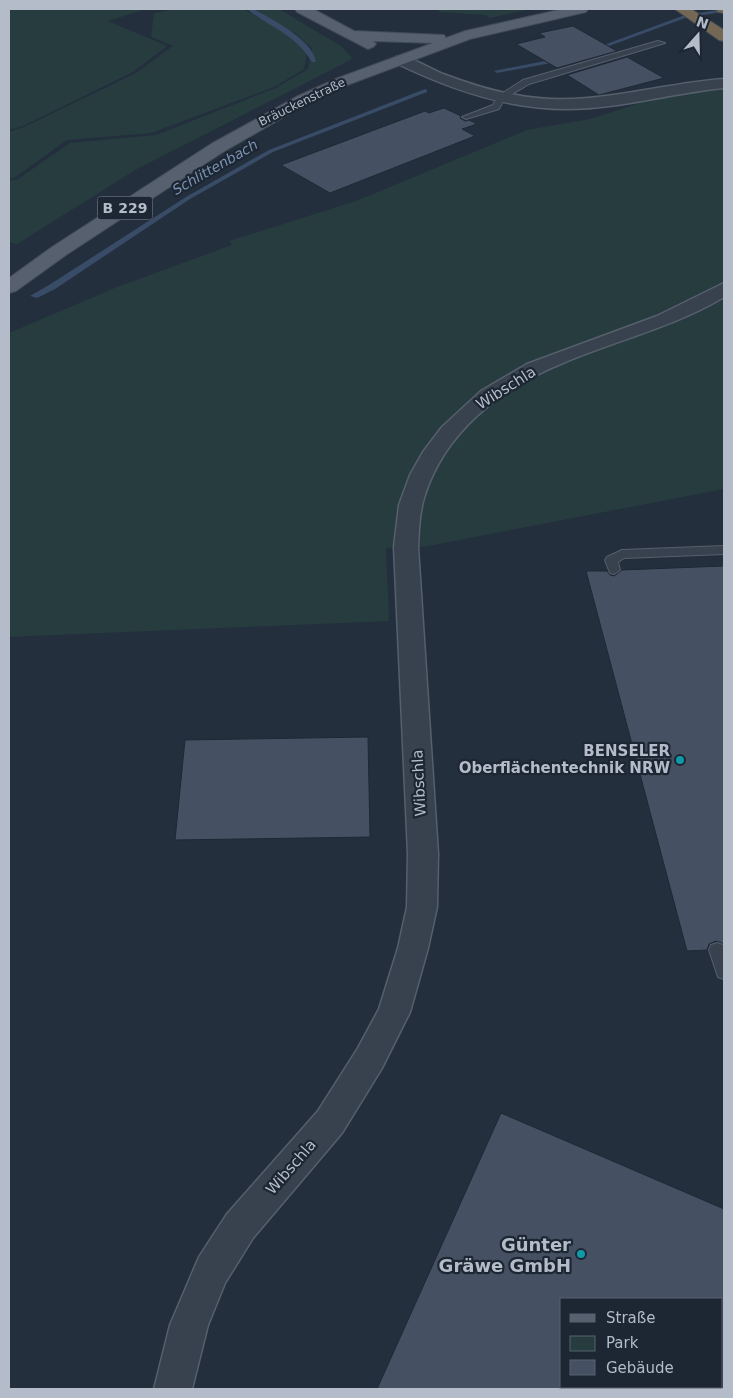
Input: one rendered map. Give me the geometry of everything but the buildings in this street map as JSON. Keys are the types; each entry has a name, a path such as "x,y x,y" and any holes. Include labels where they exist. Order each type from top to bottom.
{"highway":[{"path":"682,9 724,37"}],"main road":[{"path":"302,9 401,60"},
{"name":"B 229","path":"401,60 465,36 581,9"},
{"name":"B 229","path":"353,36 415,39 465,36"},
{"name":"Bräuckenstraße","path":"9,287 59,251 243,132 312,96 401,60"}],"street":[{"path":"401,60 424,72 502,98 558,104 590,104 724,84"},
{"name":"Wibschla","path":"173,1389 189,1325 212,1270 240,1226 330,1122 365,1066 394,1012 413,948 422,907 423,854 406,547 412,497 426,465 456,424 482,401 504,386 555,359 671,316 724,288"}],"lane":[{"path":"466,117 496,107 502,98 526,82 660,43"},
{"path":"614,570 611,560 622,554 724,550"},
{"path":"717,950 724,972"}],"green space":[{"path":"9,9 146,9 108,21 167,46 133,72 23,126 9,130"},
{"path":"177,9 243,9 291,34 308,48 304,69 274,87 151,133 67,140 14,178 9,179 9,132 24,127 136,73 173,46 151,37 154,13"},
{"path":"248,9 279,9 341,46 352,58 137,169 17,244 9,242 9,181 18,179 70,143 156,135 276,88 308,69 312,48 295,33"},
{"path":"436,9 530,9 490,18 486,15 440,12"},
{"path":"724,89 724,489 423,547 386,548 389,621 9,637 9,333 117,287 232,245 229,241 356,201 527,130 590,119 646,101 697,91"}],"waterway":[{"path":"250,9 295,38 303,45 314,61"},
{"name":"Schlittenbach","path":"596,49 687,16 724,10"},
{"name":"Schlittenbach","path":"497,71 560,60"},
{"name":"Schlittenbach","path":"34,296 52,287 188,198 271,151 425,91"}],"place":[{"name":"BENSELER Oberflächentechnik NRW","path":"680,760"},
{"name":"Günter Gräwe GmbH","path":"581,1254"}]}
